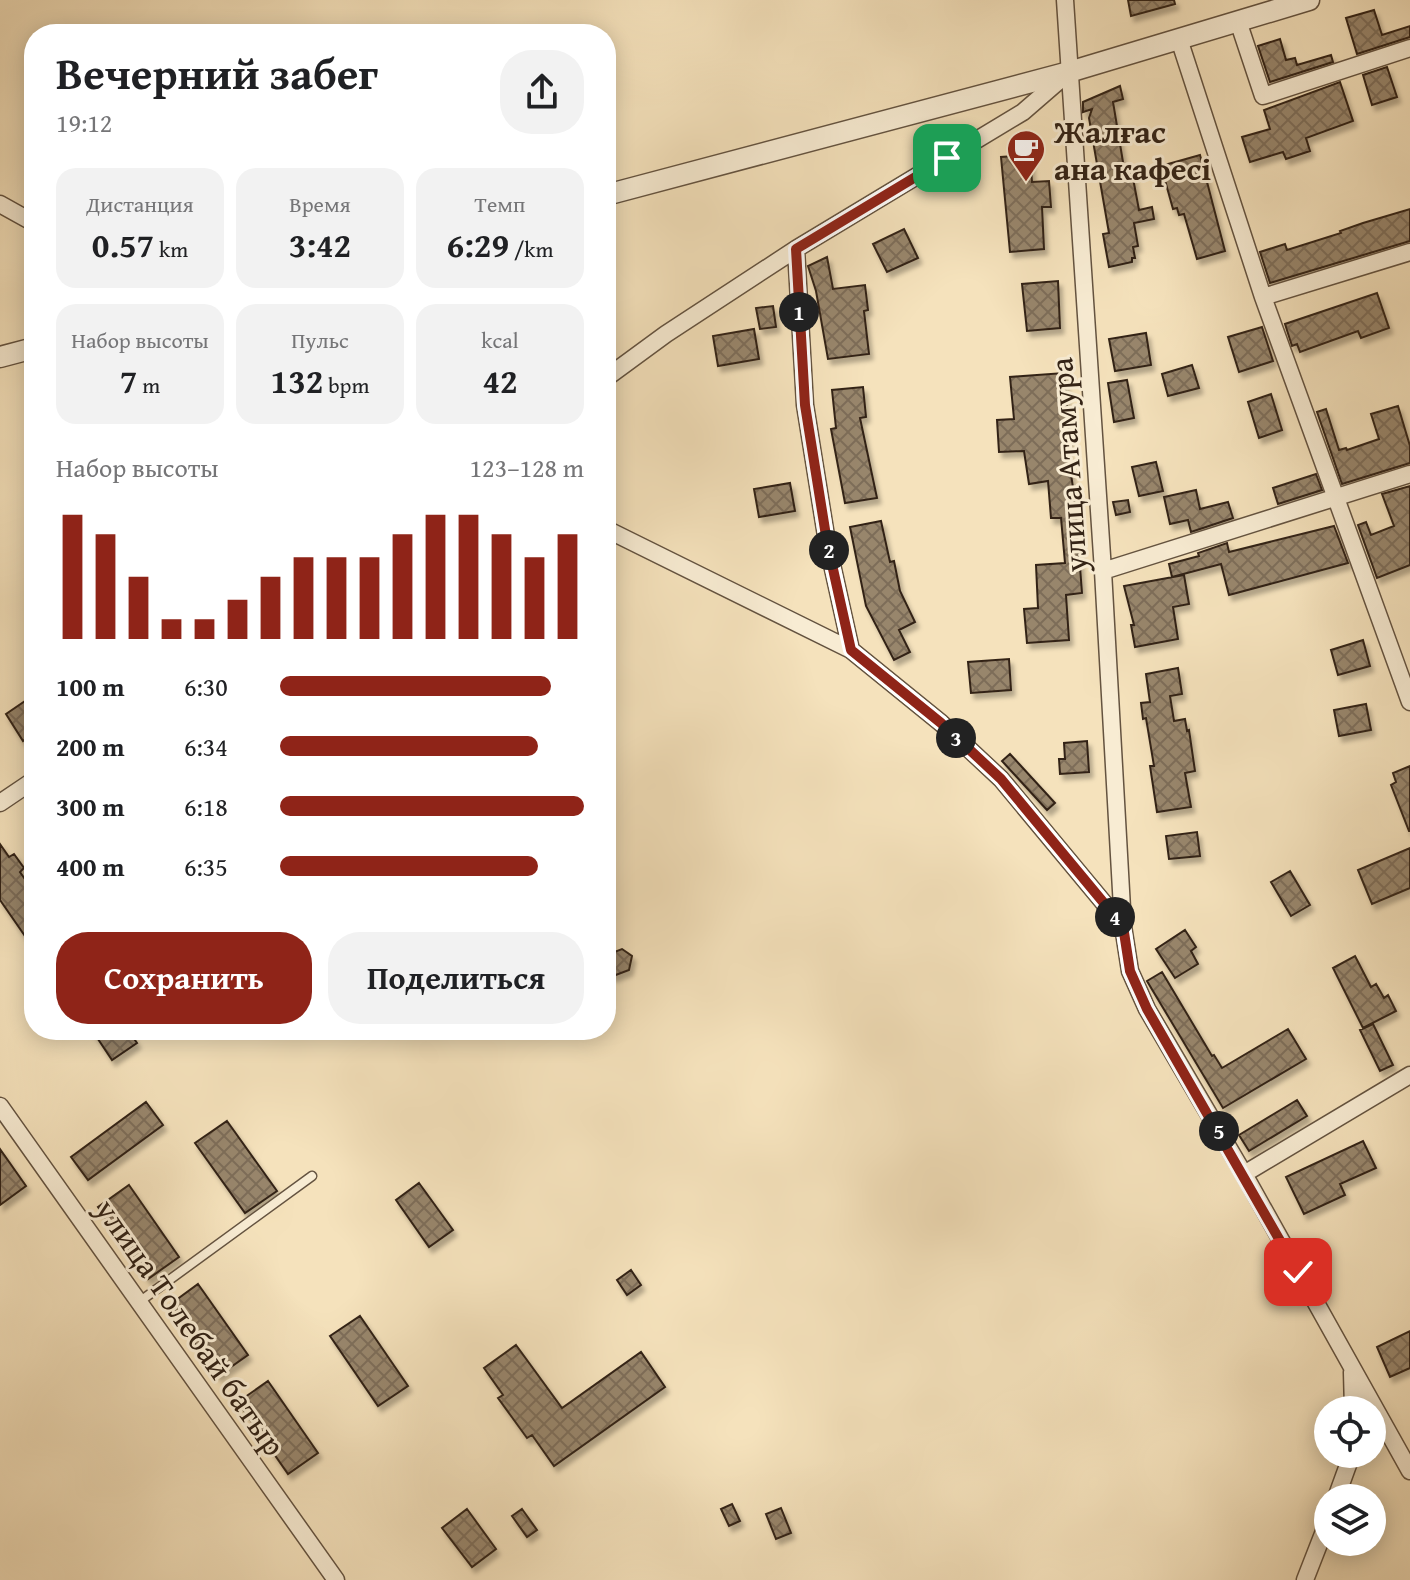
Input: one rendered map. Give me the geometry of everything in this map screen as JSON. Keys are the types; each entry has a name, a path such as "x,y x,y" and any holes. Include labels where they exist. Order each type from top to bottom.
{"street":[{"name":"улица Атамура","path":"1065,0 1123,926 1130,971 1147,1009 1244,1174 1410,1471"},
{"path":"616,192 1069,72 1309,0"},
{"path":"1238,21 1263,96 1410,48"},
{"path":"1179,39 1263,297 1410,702"},
{"path":"616,371 796,249 1023,112 1069,72"},
{"path":"0,204 24,217"},
{"path":"796,249 805,405 827,542 851,650"},
{"path":"1263,297 1410,252"},
{"path":"0,357 24,351"},
{"path":"1103,571 1410,474"},
{"path":"616,534 851,650 941,723 1001,779 1123,926"},
{"path":"0,803 24,787"},
{"path":"1244,1174 1410,1075"},
{"name":"улица Толебай батыр","path":"0,1106 336,1580"},
{"path":"1352,1370 1353,1396"},
{"path":"1305,1580 1314,1556"}],"lane":[{"path":"139,1302 312,1176"}],"building":[{"path":"1128,0 1174,0 1175,4 1131,16"},
{"path":"1374,10 1382,35 1410,26 1410,37 1357,54 1346,18"},
{"path":"1280,39 1286,60 1295,58 1297,65 1331,55 1333,62 1270,82 1258,46"},
{"path":"1387,67 1397,97 1372,105 1363,75"},
{"path":"1340,82 1353,121 1306,138 1310,151 1286,159 1283,152 1250,162 1242,137 1270,129 1264,110"},
{"path":"1120,86 1123,99 1113,102 1125,174 1132,173 1139,210 1152,207 1154,219 1134,223 1138,246 1133,247 1135,258 1132,262 1109,267 1103,234 1109,233 1089,118 1092,109 1083,112 1083,102"},
{"path":"1030,155 1032,182 1049,181 1051,207 1042,207 1044,249 1010,252 1001,157"},
{"path":"1200,155 1225,251 1197,259 1184,214 1179,215 1177,208 1173,209 1161,166"},
{"path":"1410,209 1410,241 1270,283 1260,252 1285,244 1287,250"},
{"path":"904,229 918,258 887,272 873,244"},
{"path":"827,257 833,289 865,285 868,310 864,311 869,354 828,359 816,291 808,266"},
{"path":"1058,281 1060,328 1027,331 1022,284"},
{"path":"1377,293 1389,328 1361,338 1358,331 1300,352 1297,344 1292,346 1285,324"},
{"path":"773,306 776,327 760,329 756,308"},
{"path":"1262,327 1273,361 1239,372 1228,337"},
{"path":"754,329 759,359 718,366 713,336"},
{"path":"1146,333 1151,365 1115,371 1109,339"},
{"path":"1192,365 1199,388 1168,396 1162,374"},
{"path":"1064,373 1070,447 1067,447 1075,501 1082,593 1066,595 1069,640 1027,643 1024,609 1038,608 1036,565 1065,563 1061,518 1051,518 1048,481 1029,484 1024,451 999,452 997,420 1014,419 1010,377"},
{"path":"1127,380 1134,418 1114,422 1108,383"},
{"path":"863,387 866,417 860,418 877,498 845,503 831,429 836,428 832,390"},
{"path":"1271,394 1282,430 1259,438 1248,402"},
{"path":"1398,406 1410,446 1410,463 1342,484 1317,412 1326,409 1339,450 1347,450 1379,439 1371,414"},
{"path":"1156,462 1163,491 1139,496 1132,467"},
{"path":"1316,474 1322,490 1278,504 1273,488"},
{"path":"790,483 795,511 759,517 754,489"},
{"path":"1410,486 1410,565 1377,578 1358,525 1366,522 1371,535 1394,526 1382,494"},
{"path":"1196,490 1200,509 1228,502 1233,518 1191,532 1188,520 1170,524 1164,497"},
{"path":"1128,500 1130,512 1116,515 1113,502"},
{"path":"881,521 890,562 894,561 900,591 915,622 899,630 910,652 894,660 866,606 850,527"},
{"path":"1334,526 1348,563 1229,595 1221,564 1172,577 1169,564 1199,556 1198,553 1227,543 1229,552"},
{"path":"1184,575 1189,604 1173,607 1178,639 1135,647 1131,625 1134,625 1124,586"},
{"path":"1363,640 1370,666 1338,675 1331,650"},
{"path":"1009,659 1011,690 971,693 968,662"},
{"path":"1178,668 1182,694 1170,696 1174,721 1185,719 1189,730 1195,771 1185,773 1191,807 1157,812 1150,766 1154,766 1141,703 1150,702 1146,674"},
{"path":"24,702 23,741 6,714"},
{"path":"1366,704 1371,730 1339,736 1334,710"},
{"path":"1087,741 1089,772 1060,774 1059,759 1065,759 1064,743"},
{"path":"1010,754 1055,803 1047,810 1002,761"},
{"path":"1410,766 1409,831 1391,785 1396,782 1393,773"},
{"path":"1197,832 1200,856 1169,859 1166,836"},
{"path":"0,844 9,857 14,854 24,868 20,872 24,878 24,935 0,900"},
{"path":"1410,848 1410,888 1372,904 1358,870"},
{"path":"1290,871 1310,905 1291,916 1271,882"},
{"path":"1185,930 1196,947 1191,951 1198,964 1175,978 1156,949"},
{"path":"622,949 632,956 629,970 616,975 616,951"},
{"path":"1355,956 1371,987 1376,984 1384,998 1388,995 1396,1011 1363,1028 1333,968"},
{"path":"1162,972 1222,1068 1288,1029 1306,1059 1223,1108 1147,981"},
{"path":"1373,1024 1393,1065 1380,1071 1360,1030"},
{"path":"99,1040 135,1040 137,1043 112,1060"},
{"path":"1297,1100 1307,1116 1249,1151 1239,1135"},
{"path":"146,1102 163,1125 88,1180 71,1157"},
{"path":"227,1121 277,1191 245,1213 195,1143"},
{"path":"1363,1141 1376,1168 1340,1184 1345,1195 1304,1214 1286,1177"},
{"path":"0,1149 26,1186 0,1205"},
{"path":"419,1183 453,1230 429,1247 396,1200"},
{"path":"129,1185 179,1257 148,1279 98,1207"},
{"path":"631,1270 641,1285 627,1295 617,1280"},
{"path":"198,1284 248,1355 218,1376 168,1306"},
{"path":"360,1316 408,1386 378,1406 330,1336"},
{"path":"1410,1331 1410,1368 1390,1377 1377,1347"},
{"path":"516,1345 562,1408 641,1352 665,1387 554,1466 532,1435 527,1438 498,1398 503,1395 484,1368"},
{"path":"268,1381 318,1453 288,1474 238,1402"},
{"path":"732,1504 740,1521 729,1526 721,1509"},
{"path":"781,1508 791,1533 776,1539 766,1514"},
{"path":"467,1509 496,1549 472,1567 442,1528"},
{"path":"522,1509 537,1530 527,1537 512,1516"}],"place":[{"name":"Жалғас ана кафесі","path":"1026,183"}],"route":[{"path":"947,158 796,249 805,405 827,542 851,650 941,723 1001,779 1123,926 1130,971 1147,1009 1298,1272"}]}
